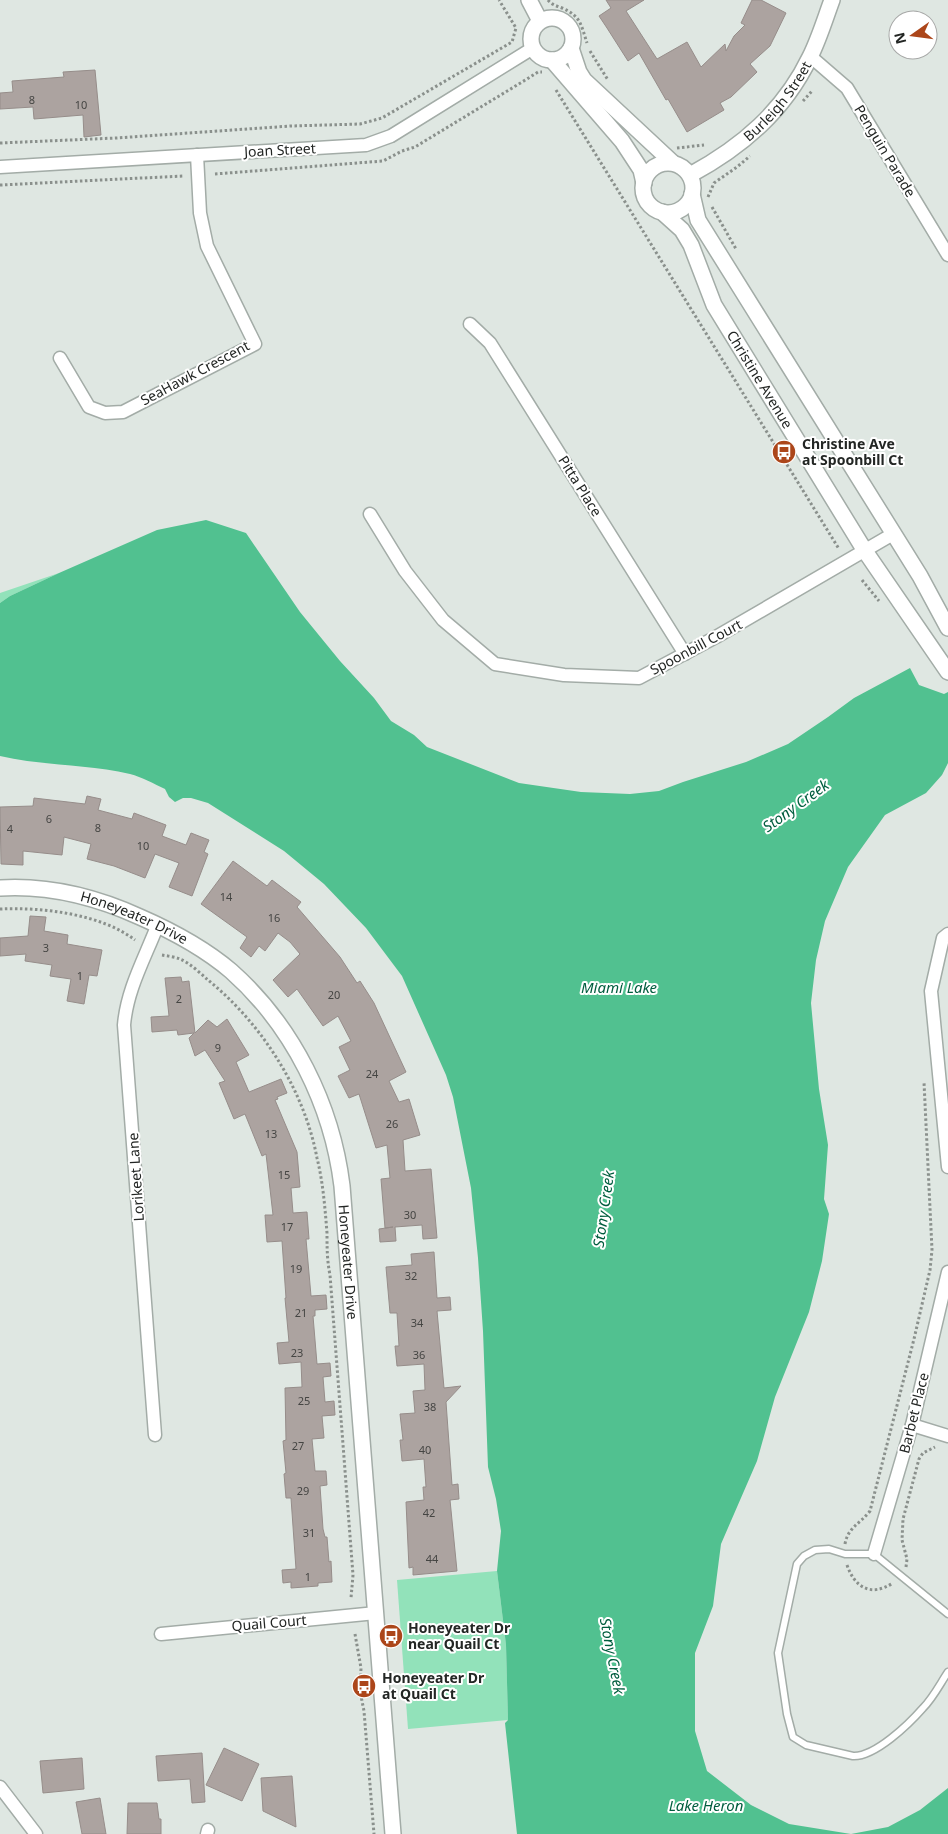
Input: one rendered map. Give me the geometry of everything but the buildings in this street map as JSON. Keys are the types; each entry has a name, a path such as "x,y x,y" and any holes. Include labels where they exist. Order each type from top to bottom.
{"street":[{"path":"529,0 540,21"},
{"name":"Burleigh Street","path":"690,175 714,161 750,135 774,111 795,84 810,56 832,0"},
{"path":"554,17 566,23 573,34 572,48 579,72 584,80 674,156 690,175 693,185 688,204 673,212 662,212 653,208 647,201 641,170 622,141 533,48 531,42 533,30 540,21 554,17"},
{"name":"Joan Street","path":"0,167 366,145 390,136 533,48"},
{"path":"549,66 564,57 572,48"},
{"name":"Penguin Parade","path":"810,56 847,88 948,255"},
{"name":"SeaHawk Crescent","path":"60,358 89,407 105,413 123,412 255,344 207,246 200,213 197,155"},
{"path":"644,183 647,174 655,167 667,163 674,156"},
{"path":"692,194 698,220 920,576 948,628"},
{"name":"Christine Avenue","path":"662,212 682,230 692,245 714,305 865,552 948,672"},
{"name":"Pitta Place","path":"470,324 490,343 685,654"},
{"name":"Spoonbill Court","path":"370,514 405,571 442,620 495,664 564,675 639,678 685,654 894,534"},
{"name":"Honeyeater Drive","path":"0,888 30,888 81,896 115,906 158,924 194,944 231,971 259,1000 302,1060 315,1086 336,1151 342,1186 393,1834"},
{"name":"Lorikeet Lane","path":"155,1435 124,1025 131,989 158,924"},
{"path":"948,934 943,938 931,991 948,1167"},
{"name":"Barbet Place","path":"874,1554 912,1425 948,1272"},
{"path":"912,1425 948,1436"},
{"name":"Quail Court","path":"161,1634 376,1613"},
{"path":"0,1786 36,1834"}],"lane":[{"path":"948,1614 874,1554 845,1554 829,1549 815,1550 804,1556 797,1564 778,1654 787,1714 793,1737 806,1745 853,1756 865,1754 888,1740 924,1708 948,1672"}],"path":[{"path":"0,143 116,138 369,122 382,118 512,42 516,28 499,0"},
{"path":"548,0 577,18 581,23 590,52 612,86"},
{"path":"215,174 383,161 402,151 415,147 549,66"},
{"path":"555,89 839,549"},
{"path":"798,107 812,91"},
{"path":"674,156 704,145"},
{"path":"740,256 708,199 714,183 751,155"},
{"path":"0,185 183,176"},
{"name":"Honeyeater Drive","path":"0,908 38,910 86,918 111,926 135,940"},
{"name":"Honeyeater Drive","path":"162,955 181,959 227,995 249,1020 294,1086 317,1156 325,1206 326,1256 330,1275 353,1575 351,1598"},
{"path":"924,1074 932,1250 930,1270 870,1511 863,1520 848,1532 845,1542 848,1567 855,1582 866,1590 877,1590 888,1586 901,1577 905,1571 907,1559 902,1540 903,1519 919,1459 929,1449 935,1447 942,1449"},
{"path":"355,1634 361,1668 360,1691 364,1711 374,1834"}],"shaded area":[{"path":"59,573 10,596 0,603 0,593"},
{"path":"497,1571 506,1645 508,1720 408,1729 397,1580"}],"water":[{"name":"Miami Lake","path":"206,520 246,533 300,612 340,661 374,698 391,721 414,735 427,747 519,783 581,792 630,794 659,791 746,762 788,744 854,698 910,668 919,685 944,694 948,692 948,763 942,775 926,793 885,815 848,867 825,921 816,960 811,1003 819,1089 828,1145 824,1199 829,1214 822,1261 809,1312 775,1397 757,1461 721,1544 713,1606 695,1653 695,1731 707,1771 751,1805 789,1824 851,1834 517,1834 505,1723 508,1720 506,1645 497,1571 501,1531 488,1467 483,1331 471,1188 453,1097 446,1075 402,976 366,928 324,884 284,851 208,803 191,798 183,798 175,802 169,797 165,789 130,774 98,768 32,762 0,756 0,603 10,596 59,573 157,530"},
{"path":"948,1788 948,1834 851,1834 888,1827 920,1810"}],"place":[{"name":"Christine Ave at Spoonbill Ct","path":"784,452"},
{"name":"Honeyeater Dr near Quail Ct","path":"391,1636"},
{"name":"Honeyeater Dr at Quail Ct","path":"364,1686"}],"water label":[{"name":"Stony Creek","path":"796,806"},
{"name":"Stony Creek","path":"604,1209"},
{"name":"Stony Creek","path":"612,1656"},
{"name":"Lake Heron","path":"706,1806"}]}
